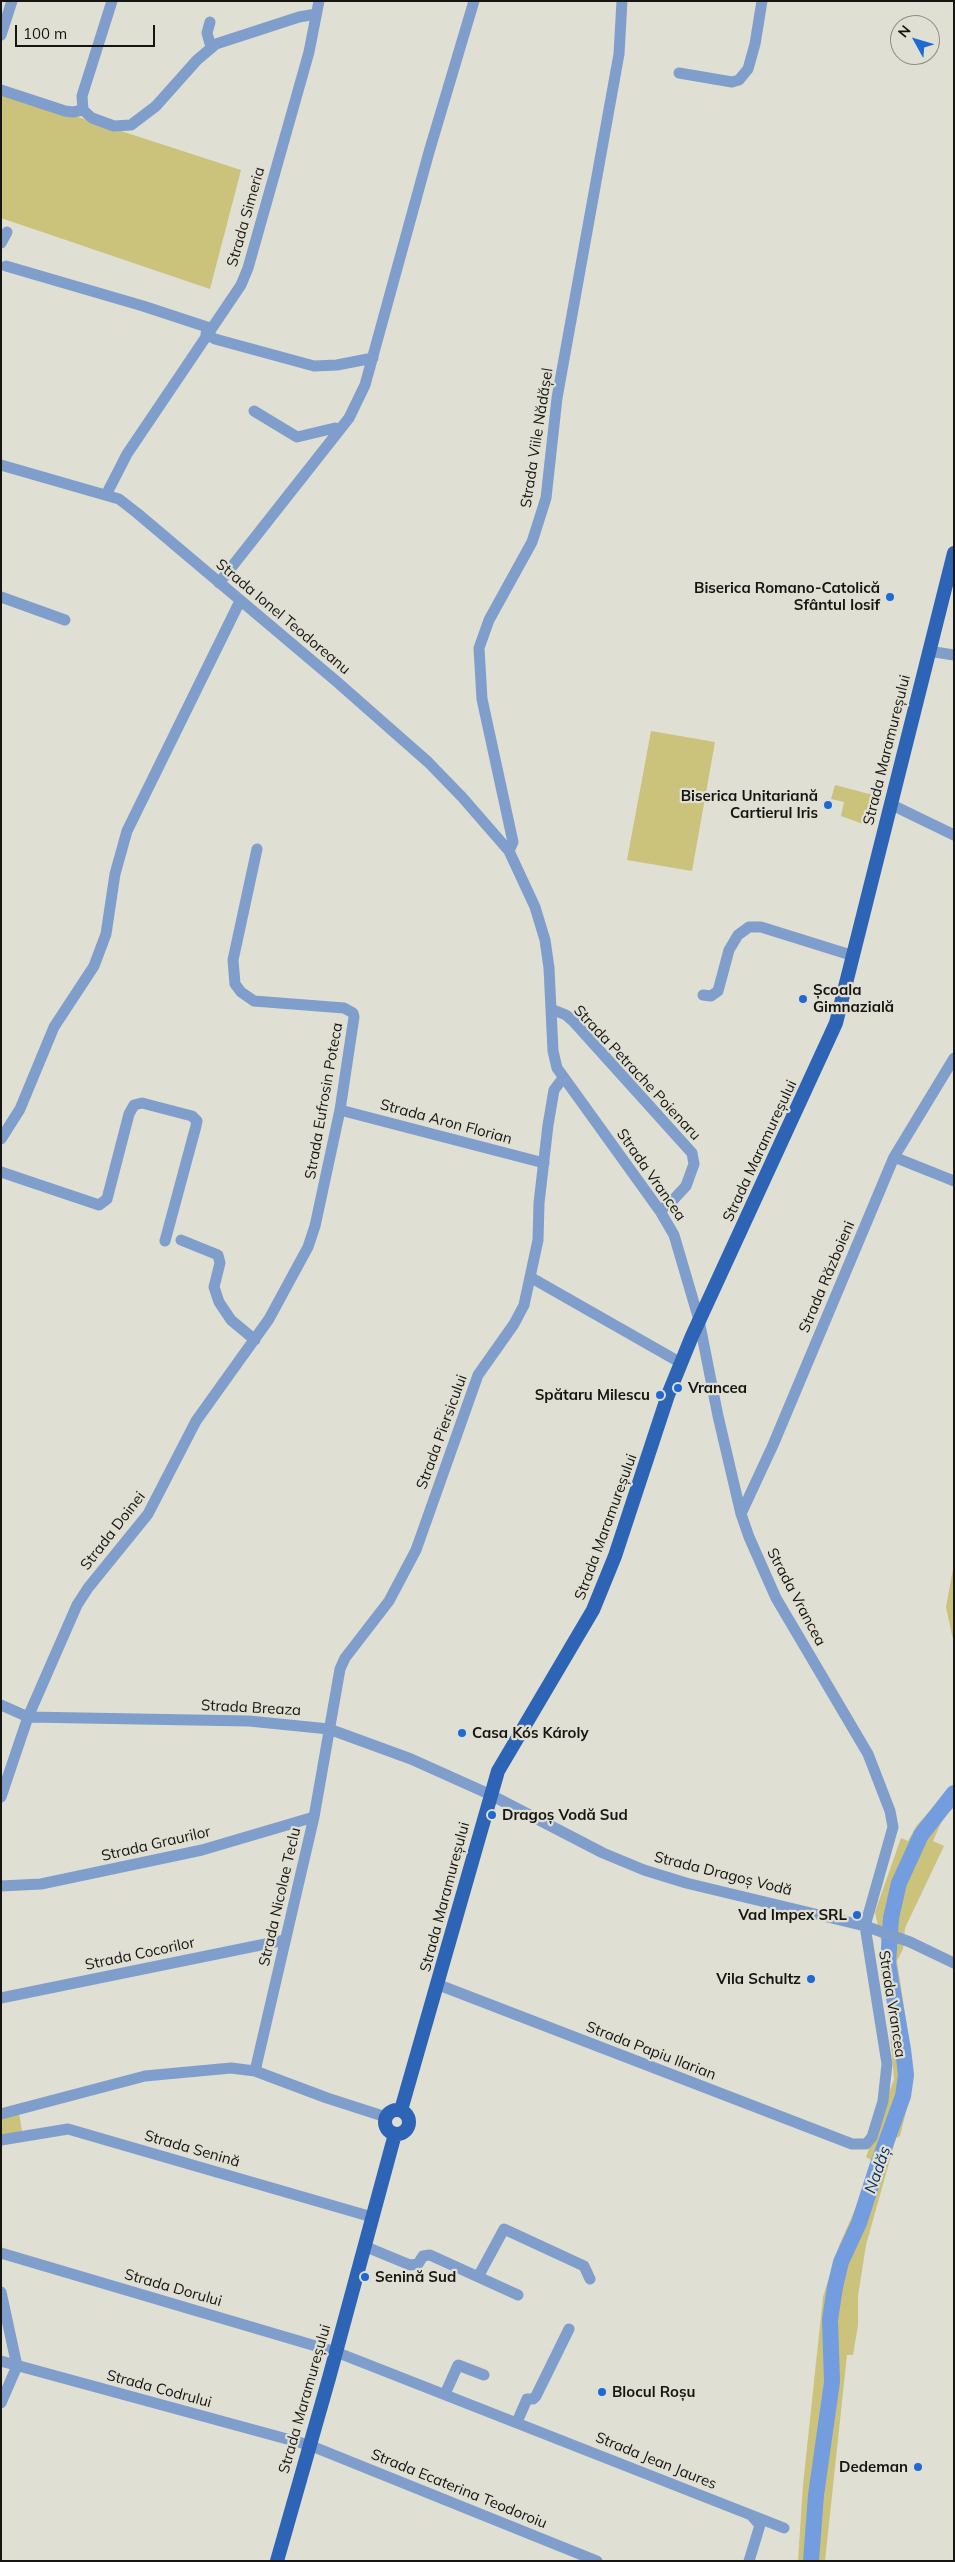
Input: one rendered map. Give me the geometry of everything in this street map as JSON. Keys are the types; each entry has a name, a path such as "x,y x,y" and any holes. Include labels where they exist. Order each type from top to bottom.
{"main road":[{"name":"Strada Maramureșului","path":"277,2561 395,2134 402,2132 408,2126 407,2115 401,2110 439,1985 490,1794 508,1751 593,1610 615,1556 681,1363 697,1336 702,1314 836,1023 954,553"},
{"path":"395,2134 386,2126 386,2117 394,2110 401,2110"}],"street":[{"path":"1,35 12,1"},
{"path":"112,1 82,96 83,110 92,118 114,126 131,125 156,106 211,47 239,35 299,17 316,14"},
{"name":"Strada Simeria","path":"106,495 126,454 241,284 248,268 309,52 319,1"},
{"path":"219,583 339,430 357,403 373,358 429,152 474,1"},
{"name":"Strada Viile Nădășel","path":"550,1009 545,940 535,907 509,851 514,842 482,699 479,648 489,620 532,542 546,498 557,398 619,54 622,1"},
{"path":"679,73 732,82 739,80 748,69 755,44 762,1"},
{"path":"210,22 207,33 211,47"},
{"path":"1,90 65,111 83,110"},
{"path":"1,244 7,232"},
{"path":"6,266 143,306 208,331 215,339 314,366 337,366 373,358"},
{"path":"254,411 297,438 335,428 339,430"},
{"name":"Strada Ionel Teodoreanu","path":"1,465 119,499 336,681 428,762 509,851"},
{"path":"1,597 65,620"},
{"path":"1,1139 20,1108 54,1027 94,966 106,934 115,874 127,831 240,601"},
{"path":"928,651 954,655"},
{"path":"890,804 954,835"},
{"name":"Strada Eufrosin Poteca","path":"257,849 233,960 235,984 241,992 254,1001 295,1006 334,1007 353,1013 354,1022 340,1110 308,1247"},
{"path":"703,995 712,996 718,991 729,950 738,935 749,927 761,927 854,956"},
{"name":"Strada Petrache Poienaru","path":"550,1009 566,1015 572,1021 692,1153 694,1164 686,1186 660,1211"},
{"name":"Strada Vrancea","path":"550,1009 554,1059 563,1078 660,1211 680,1247 702,1314"},
{"name":"Strada Războieni","path":"741,1514 773,1445 894,1157 954,1058"},
{"name":"Strada Piersicului","path":"329,1729 340,1670 345,1658 389,1601 416,1550 469,1396 483,1366 518,1317 524,1305 538,1240 544,1162 554,1090 563,1078"},
{"path":"1,1172 99,1206 107,1199 129,1114 134,1106 142,1103 192,1116 197,1121 196,1126 165,1241"},
{"name":"Strada Aron Florian","path":"340,1110 544,1162"},
{"path":"894,1157 954,1181"},
{"path":"181,1240 218,1254 220,1263 214,1287 219,1302 231,1320 255,1340"},
{"name":"Strada Doinei","path":"1,1797 28,1717 82,1596 148,1514 196,1421 269,1319 308,1247"},
{"path":"530,1277 681,1363"},
{"name":"Strada Vrancea","path":"697,1336 741,1514 757,1559 776,1598 868,1754 890,1811 893,1827 869,1928 887,2074 883,2101 872,2137 866,2144 852,2144"},
{"name":"Strada Breaza","path":"1,1705 28,1717 249,1720 329,1729 411,1759 490,1794"},
{"name":"Strada Nicolae Teclu","path":"255,2070 314,1817 329,1729"},
{"name":"Strada Dragoș Vodă","path":"490,1794 602,1853 644,1870 686,1883 869,1928 935,1953 954,1963"},
{"name":"Strada Graurilor","path":"1,1886 41,1884 193,1852 314,1817"},
{"name":"Strada Cocorilor","path":"1,1998 285,1940"},
{"name":"Strada Papiu Ilarian","path":"439,1985 852,2144"},
{"path":"1,2114 145,2076 231,2068 255,2070 319,2096 386,2117"},
{"name":"Strada Senină","path":"1,2140 68,2129 372,2217"},
{"path":"478,2277 504,2229 584,2266 590,2279"},
{"path":"364,2246 410,2265 415,2265 423,2256 430,2255 518,2295"},
{"name":"Strada Dorului","path":"1,2254 336,2352"},
{"path":"1,2292 17,2366 1,2403"},
{"path":"516,2422 527,2399 533,2399 536,2396 569,2329"},
{"name":"Strada Jean Jaures","path":"336,2352 784,2528"},
{"name":"Strada Codrului","path":"1,2361 309,2446"},
{"path":"445,2394 458,2365 484,2376"},
{"name":"Strada Ecaterina Teodoroiu","path":"309,2446 597,2561"},
{"path":"749,2561 760,2525 752,2516"}],"shaded area":[{"path":"1,92 241,170 210,289 1,218"},
{"path":"651,731 715,742 692,871 627,860"},
{"path":"835,785 877,796 866,825 841,816 844,802 831,799"},
{"path":"954,1564 954,1644 946,1607"},
{"path":"954,1785 954,1808 944,1816 933,1841 944,1846 905,1928 903,1949 897,1961 909,2040 911,2092 900,2136 896,2138 866,2245 858,2296 858,2325 853,2355 847,2355 825,2561 798,2561 803,2485 823,2297 839,2246 863,2191 873,2161 866,2157 894,2079 882,1945 875,1912 901,1838 908,1841 917,1825"},
{"path":"19,2113 22,2131 1,2136 1,2118"}],"waterway":[{"name":"Nadăș","path":"811,2561 816,2495 832,2382 830,2320 835,2287 841,2262 859,2223 903,2096 906,2075 888,1963 891,1918 899,1883 921,1835 954,1793"}],"place":[{"name":"Biserica Romano-Catolică Sfântul Iosif","path":"890,597"},
{"name":"Biserica Unitariană Cartierul Iris","path":"828,805"},
{"name":"Școala Gimnazială","path":"803,999"},
{"name":"Vrancea","path":"678,1388"},
{"name":"Spătaru Milescu","path":"660,1395"},
{"name":"Casa Kós Károly","path":"462,1733"},
{"name":"Dragoș Vodă Sud","path":"492,1815"},
{"name":"Vad Impex SRL","path":"857,1915"},
{"name":"Vila Schultz","path":"811,1979"},
{"name":"Senină Sud","path":"365,2277"},
{"name":"Blocul Roșu","path":"602,2392"},
{"name":"Dedeman","path":"918,2467"}]}
